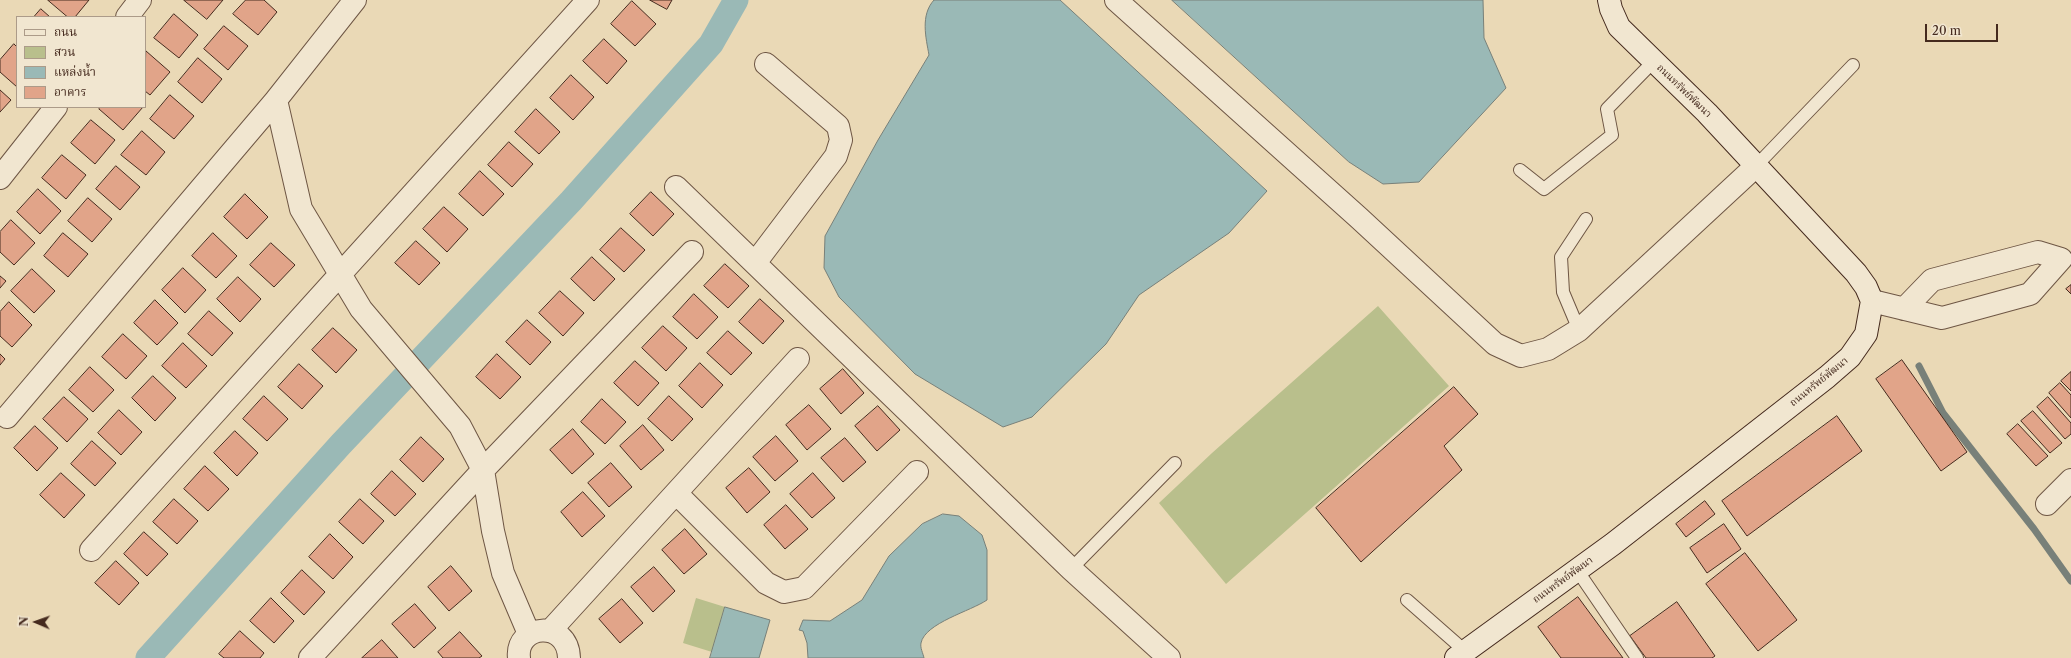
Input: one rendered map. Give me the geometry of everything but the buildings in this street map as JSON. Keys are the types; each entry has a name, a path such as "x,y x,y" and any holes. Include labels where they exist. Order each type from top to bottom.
{"street":[{"path":"128,16 140,0"},
{"path":"7,417 276,100 355,0"},
{"path":"92,550 588,0"},
{"path":"1116,0 1359,218 1495,344 1521,356 1548,349 1579,330 1756,166"},
{"name":"ถนนทรัพย์พัฒนา","path":"1460,654 1619,539 1850,357 1866,334 1872,301 1866,287 1856,273 1707,113 1653,62 1619,27 1611,9 1609,0"},
{"path":"755,263 836,156 841,140 838,126 766,64"},
{"path":"276,100 301,209 361,309 460,426 483,470 493,531 503,573 540,632 560,635 565,641 569,658"},
{"path":"0,178 55,108"},
{"path":"676,187 1071,569 1169,658"},
{"path":"310,658 483,470 692,252"},
{"path":"1904,309 1932,280 2038,252 2066,256"},
{"path":"1872,301 1942,318 2030,294 2066,256"},
{"path":"519,658 521,642 540,632 676,493 798,359"},
{"path":"676,493 766,583 784,592 804,588 917,472"},
{"path":"2048,504 2071,480"}],"lane":[{"path":"1520,170 1544,189 1612,135 1607,109 1653,62"},
{"path":"1756,166 1853,65"},
{"path":"1579,330 1562,292 1561,257 1586,219"},
{"path":"1071,569 1175,463"},
{"path":"1577,570 1637,658"},
{"path":"1407,600 1460,654"}],"green space":[{"path":"1378,306 1449,386 1226,584 1159,503 1212,453"},
{"path":"696,598 725,607 712,652 683,643"}],"water":[{"path":"934,0 1060,0 1267,191 1229,233 1139,295 1106,344 1032,417 1003,427 915,374 839,297 824,268 825,236 878,140 929,55 925,20"},
{"path":"1172,0 1483,0 1484,38 1506,88 1419,182 1383,184 1349,162"},
{"path":"943,514 959,516 982,535 987,550 987,600 931,629 924,636 921,643 924,658 808,658 807,643 803,631 799,630 803,620 830,621 862,600 889,556 922,524"},
{"path":"725,607 770,620 759,658 710,658"}],"waterway":[{"path":"148,658 341,444 571,201 711,44 736,0"},
{"path":"1919,366 1943,413 2034,529 2071,581"}]}
